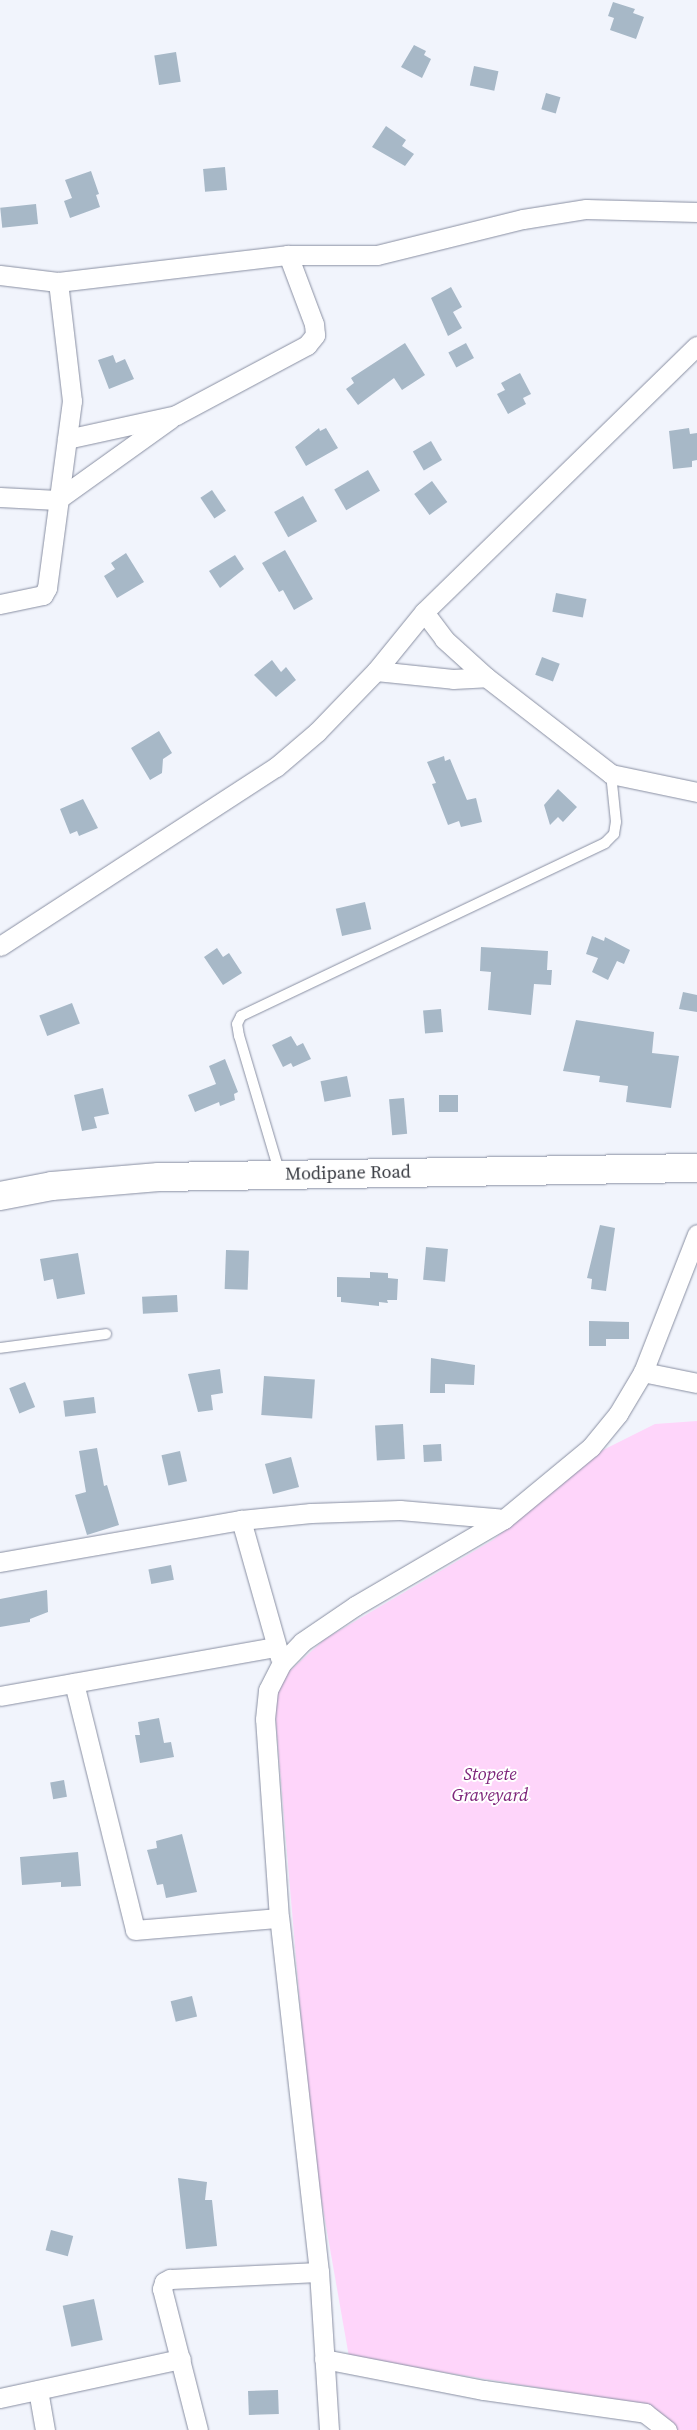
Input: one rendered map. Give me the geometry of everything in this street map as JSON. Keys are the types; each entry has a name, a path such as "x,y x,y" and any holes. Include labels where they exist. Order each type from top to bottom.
{"main road":[{"name":"Modipane Road","path":"0,1196 52,1186 159,1177 697,1168"}],"street":[{"path":"0,275 58,282 288,255 377,255 523,219 586,209 697,212"},
{"path":"0,497 57,500 176,415 307,344 315,335 314,324 288,255"},
{"path":"0,604 43,595 47,588 57,500 72,401 58,282"},
{"path":"0,946 276,767 317,732 376,671 424,612 697,346"},
{"path":"67,439 176,415"},
{"path":"424,612 444,639 486,677 611,774 697,792"},
{"path":"376,671 453,679 486,677"},
{"path":"0,1696 74,1683 278,1655 302,1642 355,1606 504,1518 591,1447 618,1414 642,1372 697,1234"},
{"path":"642,1372 697,1383"},
{"path":"0,1562 241,1520 400,1510 504,1518"},
{"path":"241,1520 278,1655 268,1690 265,1719 279,1918 319,2272 328,2430"},
{"path":"74,1683 135,1930 279,1918"},
{"path":"198,2430 162,2289 164,2282 170,2279 319,2272"},
{"path":"0,2398 181,2358"},
{"path":"324,2360 484,2390 645,2413 667,2430"},
{"path":"38,2390 44,2430"}],"lane":[{"path":"280,1174 239,1036 237,1024 241,1016 604,843 614,834 616,822 611,774"},
{"path":"0,1348 106,1334"}],"green space":[{"name":"Stopete Graveyard","path":"697,1421 697,2430 676,2430 645,2405 349,2357 312,2146 274,1700 284,1676 325,1639 493,1540 597,1453 655,1424"}],"building":[{"path":"613,2 635,9 633,13 644,17 636,39 610,30 614,18 608,16"},
{"path":"414,45 426,51 424,55 431,59 422,78 401,67"},
{"path":"176,52 181,82 159,85 154,55"},
{"path":"474,66 498,71 494,91 470,86"},
{"path":"546,93 560,97 556,113 541,109"},
{"path":"386,126 406,140 402,146 414,154 405,166 372,147"},
{"path":"225,167 227,190 205,192 203,169"},
{"path":"91,171 99,194 96,195 100,207 70,218 64,201 72,198 65,180"},
{"path":"36,204 38,224 2,228 0,208"},
{"path":"451,287 462,307 453,312 462,328 448,336 431,298"},
{"path":"405,343 425,375 402,390 394,378 358,405 346,389 354,383 351,378"},
{"path":"466,343 474,358 456,367 448,352"},
{"path":"113,355 116,363 125,359 134,379 109,389 98,360"},
{"path":"520,373 531,394 523,398 526,404 508,414 497,394 505,390 501,383"},
{"path":"319,428 320,431 326,428 338,448 306,466 295,447"},
{"path":"689,428 690,434 697,433 697,460 692,461 692,467 673,469 669,431"},
{"path":"431,441 442,460 424,471 413,452"},
{"path":"368,470 380,491 346,510 334,490"},
{"path":"432,481 447,502 429,515 414,494"},
{"path":"212,490 226,511 214,519 200,498"},
{"path":"303,496 317,521 288,537 274,512"},
{"path":"285,550 313,599 294,610 283,590 279,592 262,563"},
{"path":"126,553 144,582 117,598 104,576 115,569 111,563"},
{"path":"235,555 244,569 220,588 209,571"},
{"path":"556,593 586,599 583,618 552,612"},
{"path":"542,657 560,664 553,682 535,675"},
{"path":"272,660 281,672 286,667 296,680 276,697 254,675"},
{"path":"159,731 172,753 163,759 162,773 150,780 131,748"},
{"path":"444,756 445,761 450,759 467,800 476,798 482,822 461,827 459,821 448,825 432,784 436,783 427,762"},
{"path":"558,789 577,807 563,822 558,817 550,825 544,805"},
{"path":"83,799 98,828 79,836 77,831 70,834 60,809"},
{"path":"365,902 371,929 342,936 336,909"},
{"path":"592,936 604,941 605,937 630,950 624,964 617,961 608,980 592,972 598,958 586,954"},
{"path":"481,947 548,951 547,970 552,970 551,985 534,984 531,1015 488,1010 491,972 480,971"},
{"path":"217,948 223,957 229,953 242,973 223,985 204,957"},
{"path":"683,992 697,995 697,1012 679,1009"},
{"path":"72,1003 80,1024 47,1036 39,1016"},
{"path":"441,1009 443,1032 425,1033 423,1011"},
{"path":"576,1020 654,1032 652,1053 679,1056 671,1108 626,1102 628,1086 599,1082 600,1076 563,1071"},
{"path":"291,1036 297,1046 303,1043 311,1059 293,1067 291,1063 283,1067 272,1045"},
{"path":"225,1059 238,1092 234,1094 235,1100 220,1106 219,1102 195,1112 188,1095 216,1084 209,1066"},
{"path":"347,1076 351,1097 325,1102 320,1081"},
{"path":"103,1088 109,1114 94,1117 97,1128 82,1131 74,1095"},
{"path":"439,1095 458,1095 458,1112 439,1112"},
{"path":"404,1098 407,1134 392,1135 389,1099"},
{"path":"600,1225 615,1228 606,1291 591,1289 592,1279 587,1278"},
{"path":"426,1247 448,1249 445,1282 423,1280"},
{"path":"226,1250 249,1251 248,1290 225,1289"},
{"path":"78,1253 85,1294 57,1299 53,1279 44,1281 40,1259"},
{"path":"370,1272 388,1273 388,1278 398,1279 397,1300 387,1300 388,1303 379,1302 379,1306 341,1302 341,1297 337,1297 337,1277 370,1278"},
{"path":"177,1295 178,1312 143,1314 142,1297"},
{"path":"589,1321 629,1322 629,1339 606,1339 606,1346 589,1346"},
{"path":"431,1358 475,1365 474,1385 445,1384 445,1393 430,1393"},
{"path":"220,1369 223,1393 211,1395 213,1410 198,1412 188,1374"},
{"path":"264,1376 315,1380 312,1418 261,1415"},
{"path":"25,1382 35,1407 19,1413 9,1388"},
{"path":"94,1397 96,1413 65,1417 63,1401"},
{"path":"403,1424 405,1459 377,1460 375,1425"},
{"path":"441,1444 442,1461 424,1462 423,1445"},
{"path":"97,1448 104,1486 107,1485 119,1525 87,1535 75,1495 86,1492 79,1451"},
{"path":"180,1451 187,1481 168,1485 161,1455"},
{"path":"291,1457 299,1487 273,1494 265,1464"},
{"path":"171,1565 174,1580 151,1584 148,1569"},
{"path":"47,1590 48,1612 30,1619 30,1622 0,1627 0,1599"},
{"path":"159,1718 164,1743 171,1742 174,1757 140,1763 135,1735 140,1735 138,1722"},
{"path":"64,1780 67,1797 53,1799 50,1782"},
{"path":"182,1834 197,1892 166,1898 163,1884 157,1885 147,1850 157,1848 156,1841"},
{"path":"78,1852 81,1886 61,1887 61,1882 22,1885 20,1857"},
{"path":"192,1996 197,2016 176,2022 171,2001"},
{"path":"178,2178 207,2182 205,2200 212,2200 217,2246 186,2249"},
{"path":"51,2230 73,2236 68,2256 46,2250"},
{"path":"94,2299 103,2340 71,2347 63,2306"},
{"path":"278,2390 279,2414 249,2415 248,2391"}]}
